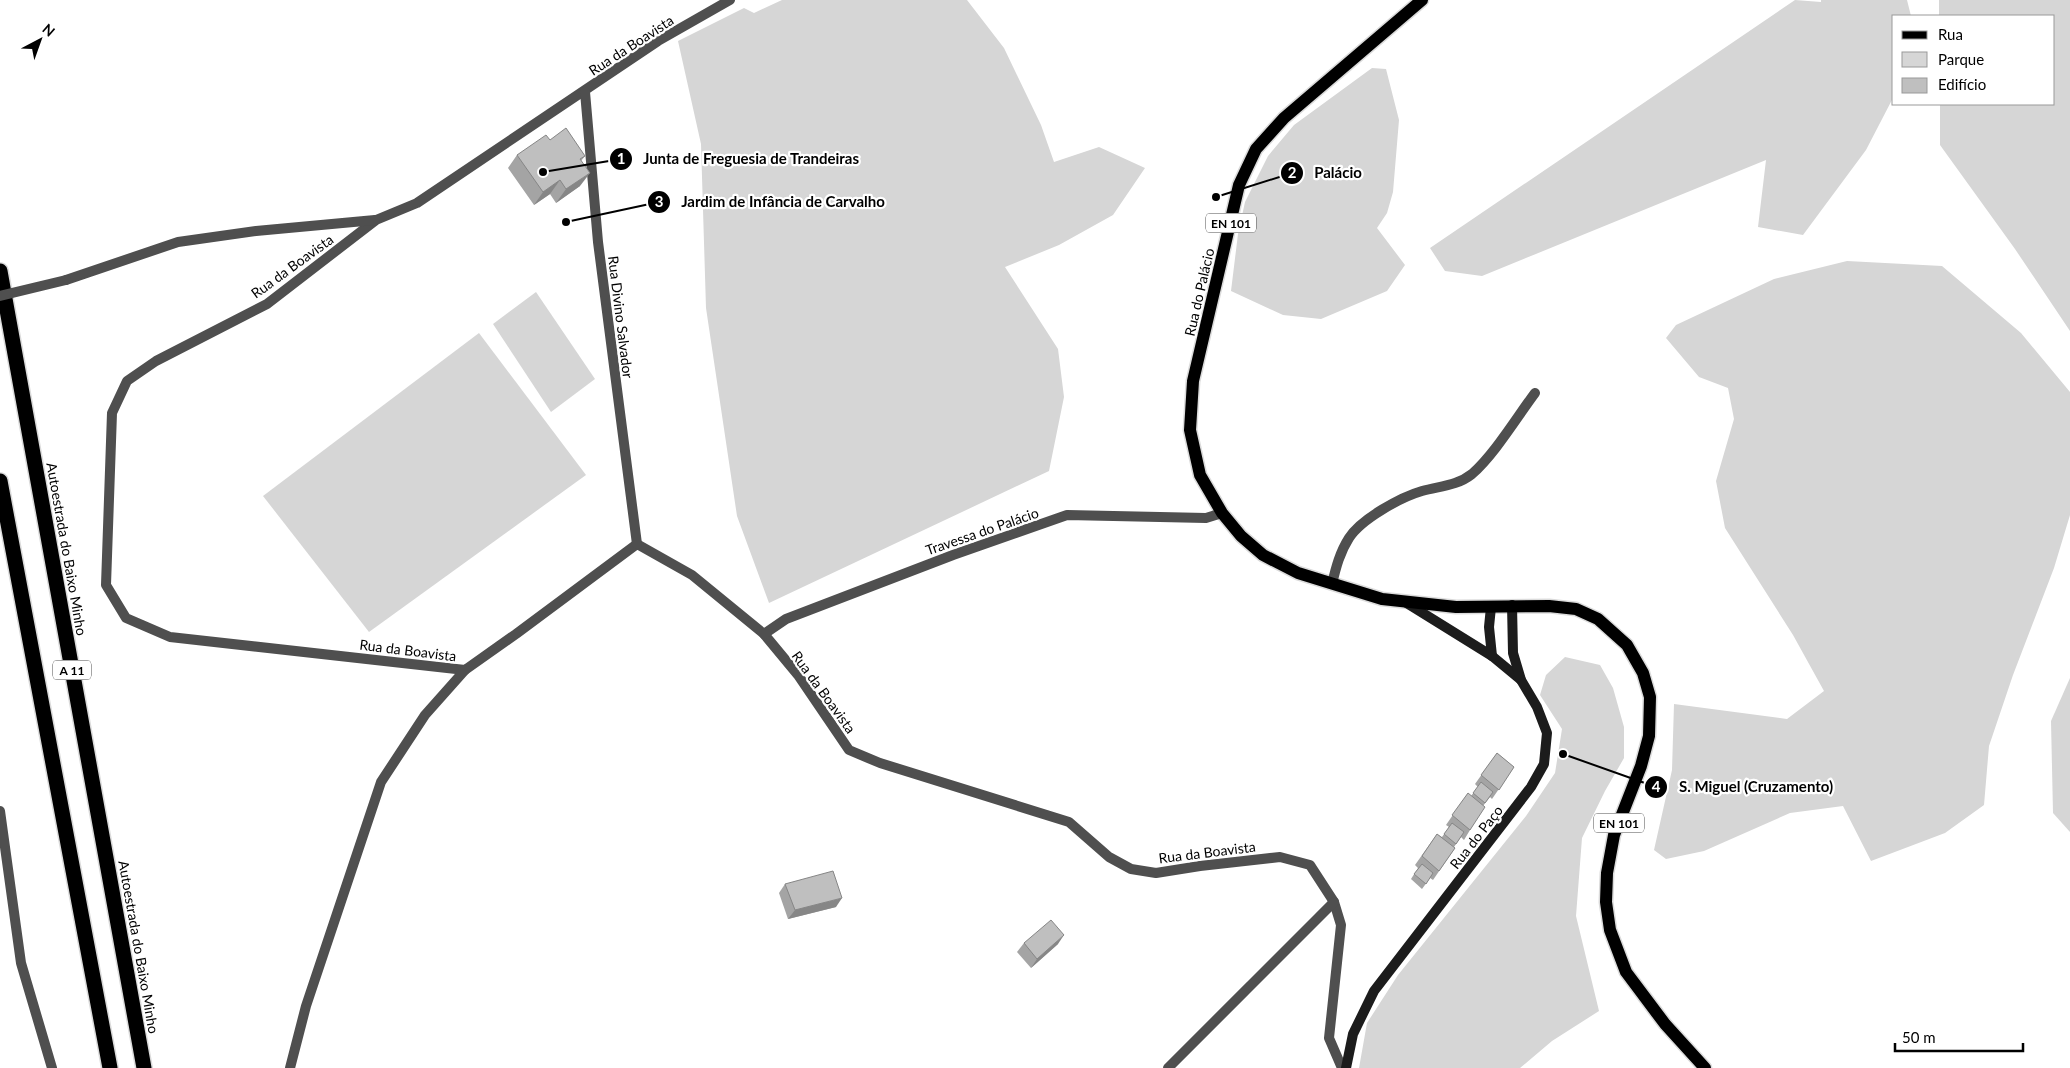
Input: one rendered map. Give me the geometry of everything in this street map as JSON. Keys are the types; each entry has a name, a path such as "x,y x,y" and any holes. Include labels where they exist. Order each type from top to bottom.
{"highway":[{"name":"Autoestrada do Baixo Minho","path":"0,271 144,1068"},
{"name":"A 11","path":"0,481 110,1068"}],"main road":[{"name":"Rua do Palácio","path":"1222,513 1200,475 1190,430 1194,381 1239,186 1256,149 1284,118 1422,0"},
{"name":"EN 101","path":"1222,513 1241,536 1263,555 1298,573 1382,599 1404,602 1456,607 1549,606 1576,610 1598,619 1627,645 1642,673 1650,698 1649,736 1641,766 1614,835 1609,863 1606,902 1610,930 1626,972 1665,1024 1705,1068"}],"street":[{"name":"Rua da Boavista","path":"730,0 658,41 585,92 417,203 376,220 267,304 156,361 127,381 112,413 106,585 126,618 170,637 464,670 516,634 637,544 692,574 764,634 798,675 849,750 880,763 1069,822 1109,857 1131,869 1156,873 1280,857 1310,864 1334,902 1341,925 1329,1038 1342,1068"},
{"name":"Rua Divino Salvador","path":"585,92 598,242 637,544"},
{"path":"0,296 66,280 178,242 256,231 376,220"},
{"path":"1332,584 1338,557 1350,536 1366,521 1398,501 1422,491 1456,484 1472,474 1498,444 1535,393"},
{"name":"Travessa do Palácio","path":"764,634 786,619 953,554 1067,515 1206,518 1222,513"},
{"path":"1404,602 1492,656 1521,680"},
{"name":"Rua do Paço","path":"1346,1068 1353,1034 1374,991 1531,787 1544,764 1547,733 1537,707 1521,680 1513,653 1512,606"},
{"path":"1491,607 1488,627 1492,656"},
{"path":"290,1068 306,1006 381,782 425,715 464,670"},
{"path":"0,811 20,963 52,1068"},
{"path":"1168,1068 1334,902"}],"green space":[{"path":"782,0 967,0 1004,48 1041,125 1054,162 1099,147 1145,168 1113,215 1059,245 1005,267 1058,349 1064,397 1049,471 769,603 737,516 706,308 701,144 678,41 744,8 754,13"},
{"path":"1795,0 1821,2 1821,0 1907,0 1911,15 1892,15 1892,100 1866,150 1803,235 1758,227 1766,160 1482,276 1445,271 1430,248"},
{"path":"1939,0 2070,0 2070,331 2015,249 1940,145 1940,105 2055,105 2055,15 1939,15"},
{"path":"1372,68 1386,69 1399,120 1393,192 1387,213 1377,228 1405,265 1387,291 1321,319 1283,315 1231,291 1238,234 1245,202 1268,156 1294,125"},
{"path":"1847,261 1942,266 2021,333 2070,392 2070,515 2054,568 2013,675 1989,746 1984,805 1945,833 1871,861 1843,806 1790,813 1704,851 1666,859 1654,850 1672,770 1674,704 1787,719 1824,691 1793,635 1725,528 1716,481 1734,419 1728,388 1699,377 1666,338 1676,325 1774,279"},
{"path":"536,292 595,379 551,412 493,324"},
{"path":"479,333 586,475 369,632 263,496"},
{"path":"1565,657 1600,665 1613,688 1624,727 1624,758 1582,838 1576,916 1599,1011 1552,1041 1520,1068 1359,1068 1367,1023 1398,975 1526,816 1555,773 1562,729 1540,695 1546,675"},
{"path":"2070,678 2070,832 2053,813 2051,721"}],"building":[{"path":"566,128 585,156 580,159 590,173 566,189 560,180 543,192 517,155 546,135 550,140"},
{"path":"1497,753 1514,767 1499,790 1481,775"},
{"path":"1481,782 1493,792 1485,803 1473,793"},
{"path":"1468,793 1485,807 1470,830 1452,815"},
{"path":"1452,823 1464,832 1456,844 1444,834"},
{"path":"1437,834 1455,848 1439,871 1422,856"},
{"path":"1422,864 1433,873 1426,884 1414,874"},
{"path":"833,871 842,898 795,910 785,884"},
{"path":"1051,920 1064,935 1037,959 1024,943"}],"place":[{"name":"Junta de Freguesia de Trandeiras","path":"543,172"},
{"name":"Palácio","path":"1216,197"},
{"name":"Jardim de Infância de Carvalho","path":"566,222"},
{"name":"S. Miguel (Cruzamento)","path":"1563,754"}]}
